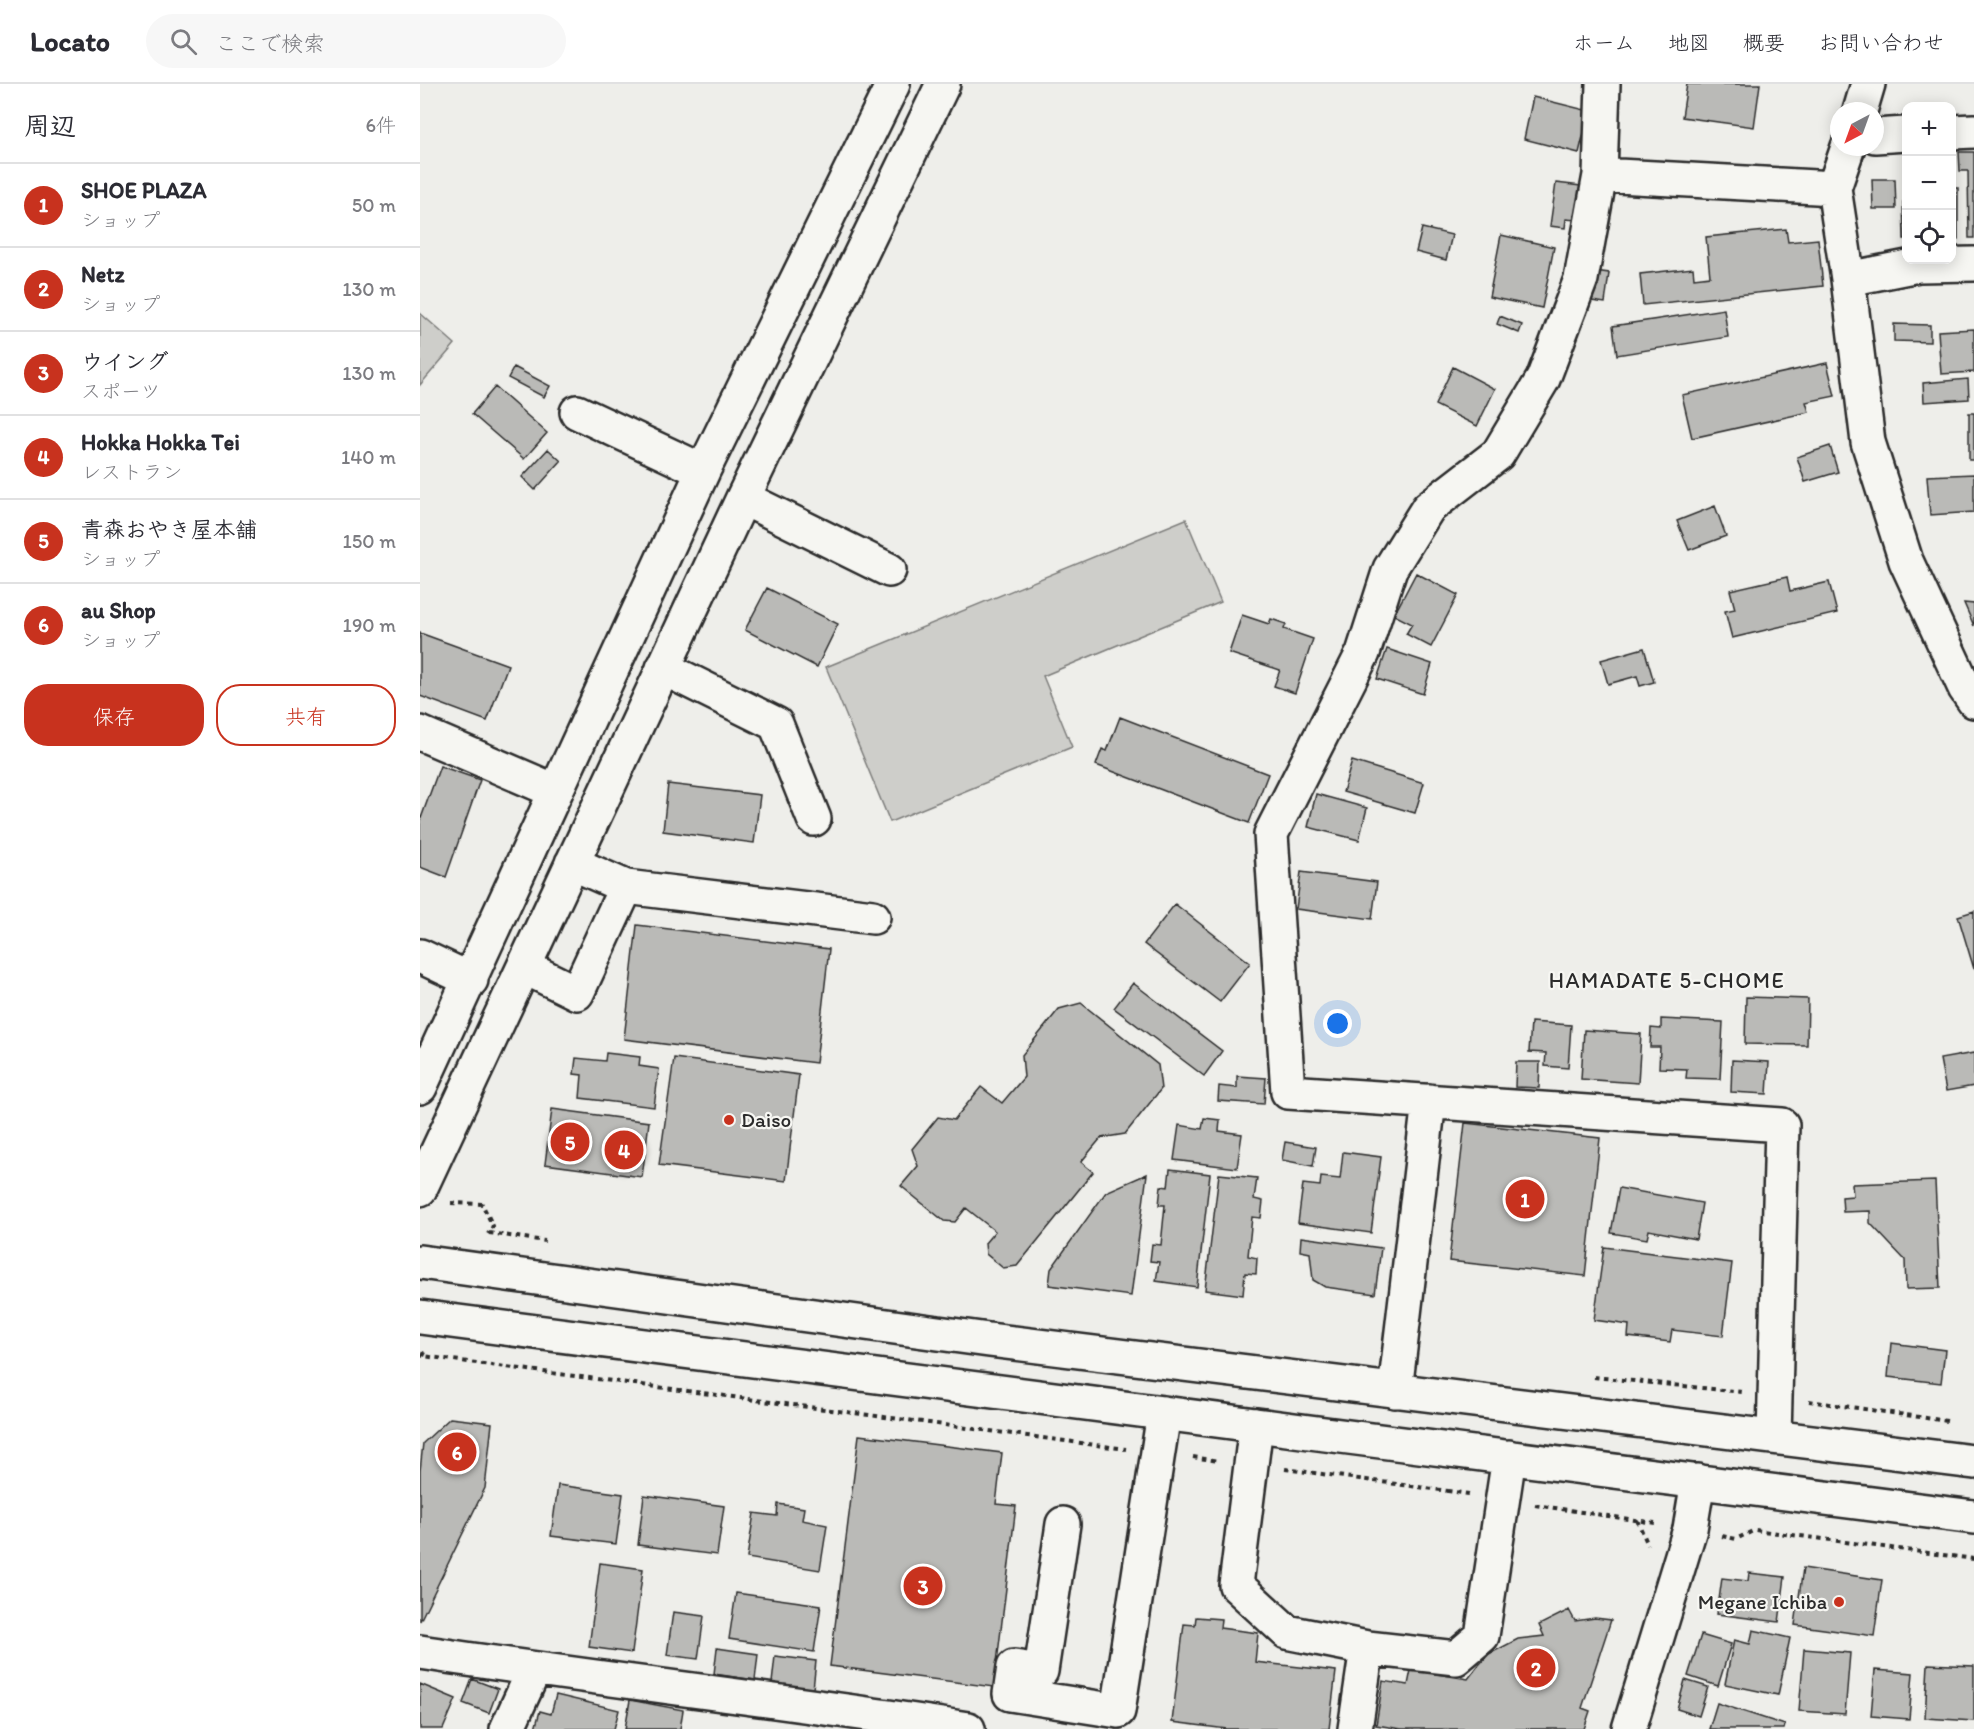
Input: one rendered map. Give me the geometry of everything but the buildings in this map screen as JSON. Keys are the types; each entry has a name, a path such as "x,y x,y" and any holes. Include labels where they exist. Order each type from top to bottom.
{"street":[{"path":"420,1087 703,471 893,84"},
{"path":"430,1196 524,967 742,498 943,84"},
{"path":"1603,84 1600,175 1581,279 1544,379 1498,454 1428,508 1390,569 1363,653 1271,834 1288,1092 1782,1125 1774,1437"},
{"path":"1863,102 1868,84"},
{"path":"1956,132 1974,131"},
{"path":"1884,135 1902,134"},
{"path":"1845,156 1834,188 1848,279 1868,442 1906,561 1971,691"},
{"path":"1600,175 1834,188"},
{"path":"1848,279 1918,265 1974,264"},
{"path":"577,412 703,471"},
{"path":"742,498 890,570"},
{"path":"663,668 776,724 814,819"},
{"path":"420,734 555,791"},
{"path":"572,863 626,887 873,917"},
{"path":"524,967 577,993 626,887"},
{"path":"420,956 471,980"},
{"path":"1395,1391 1429,1101"},
{"path":"420,1262 989,1340 1974,1462"},
{"path":"420,1317 1017,1396 1509,1456 1974,1517"},
{"path":"1063,1524 1041,1671 1014,1667 1010,1694 1118,1711 1164,1413"},
{"path":"1256,1425 1236,1585 1287,1632 1367,1648 1456,1658 1482,1636 1509,1456"},
{"path":"1629,1729 1690,1528 1698,1481"},
{"path":"1355,1729 1367,1648"},
{"path":"420,1652 828,1718 968,1729"},
{"path":"507,1729 534,1670"}],"path":[{"path":"430,1196 482,1204 493,1226"}],"shaded area":[{"path":"420,313 455,344 420,385"},
{"path":"1186,519 1221,602 1043,676 1072,747 890,822 826,667"}],"place":[{"name":"Daiso","path":"729,1120"},
{"name":"青森おやき屋本舗","path":"570,1142"},
{"name":"Hokka Hokka Tei","path":"624,1150"},
{"name":"SHOE PLAZA","path":"1525,1199"},
{"name":"au Shop","path":"457,1452"},
{"name":"ウイング","path":"923,1586"},
{"name":"Megane Ichiba","path":"1839,1602"},
{"name":"Netz","path":"1536,1668"}],"district":[{"name":"HAMADATE 5-CHOME","path":"1667,980"}]}
